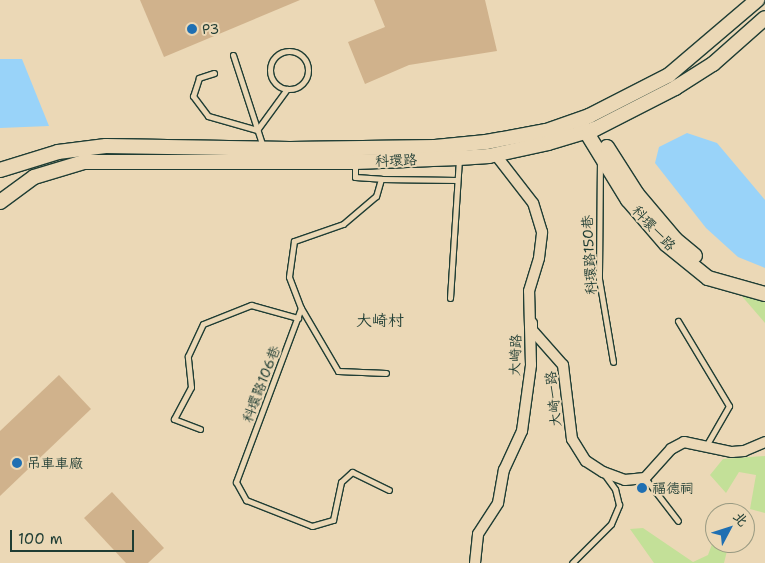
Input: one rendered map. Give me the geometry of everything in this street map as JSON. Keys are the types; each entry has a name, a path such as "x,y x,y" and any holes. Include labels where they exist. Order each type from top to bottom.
{"street":[{"name":"科環路","path":"355,155 486,142 587,124 669,75 704,48 757,0"},
{"name":"科環路","path":"1,170 58,152 106,146 263,154 459,158 495,154 587,124 713,64 765,18"},
{"name":"科環一路","path":"587,124 605,152 637,194 675,239 712,269 765,285"},
{"name":"科環一路","path":"605,152 628,200 666,244 708,278 765,294"},
{"name":"科環路","path":"0,202 34,177 84,162 263,154"},
{"name":"大崎路","path":"475,563 478,534 498,503 504,470 522,431 530,365 528,345 531,319 529,291 539,258 542,232 533,203 495,154"},
{"name":"大崎一路","path":"531,319 532,330 563,365 572,439 586,461 603,472 624,480 645,478"},
{"path":"645,478 677,444 692,442 706,447 744,452 765,442"}],"lane":[{"path":"257,130 287,90 300,86 308,69 303,56 291,50 279,53 269,68 272,80 287,90"},
{"path":"232,55 263,154"},
{"path":"214,73 198,78 193,96 208,116 257,130"},
{"name":"科環路150巷","path":"605,152 598,171 600,279 613,362"},
{"path":"355,155 355,177 457,180"},
{"path":"450,298 459,158"},
{"path":"381,179 376,196 343,224 294,241 289,277 301,308 338,371 386,373"},
{"path":"200,429 174,419 191,388 188,356 202,324 251,305 298,318"},
{"name":"科環路106巷","path":"301,308 236,482 246,500 312,526 333,520 341,482 352,472 389,490"},
{"path":"678,321 729,406 706,447"},
{"path":"572,563 611,524 619,505 614,489 603,472"},
{"path":"645,478 678,521"}],"green space":[{"path":"734,287 765,297 765,323"},
{"path":"765,456 765,513 755,510 755,503 751,503 756,475 739,472 726,493 710,475 723,459"},
{"path":"643,528 693,562 709,553 726,553 724,563 654,563 630,529"}],"water":[{"path":"0,59 22,59 49,126 0,128"},
{"path":"687,133 717,143 765,200 765,268 738,257 706,228 655,163 659,147"}],"building":[{"name":"P3","path":"140,0 300,0 164,57"},
{"path":"374,0 485,0 497,51 409,65 365,84 348,42 385,27"},
{"name":"吊車車廠","path":"59,375 91,409 0,496 0,431"},
{"path":"112,492 164,548 148,563 126,563 84,518"}],"place":[{"name":"P3","path":"192,29"},
{"name":"吊車車廠","path":"17,463"},
{"name":"福德祠","path":"642,488"}],"district":[{"name":"大崎村","path":"380,321"}]}
